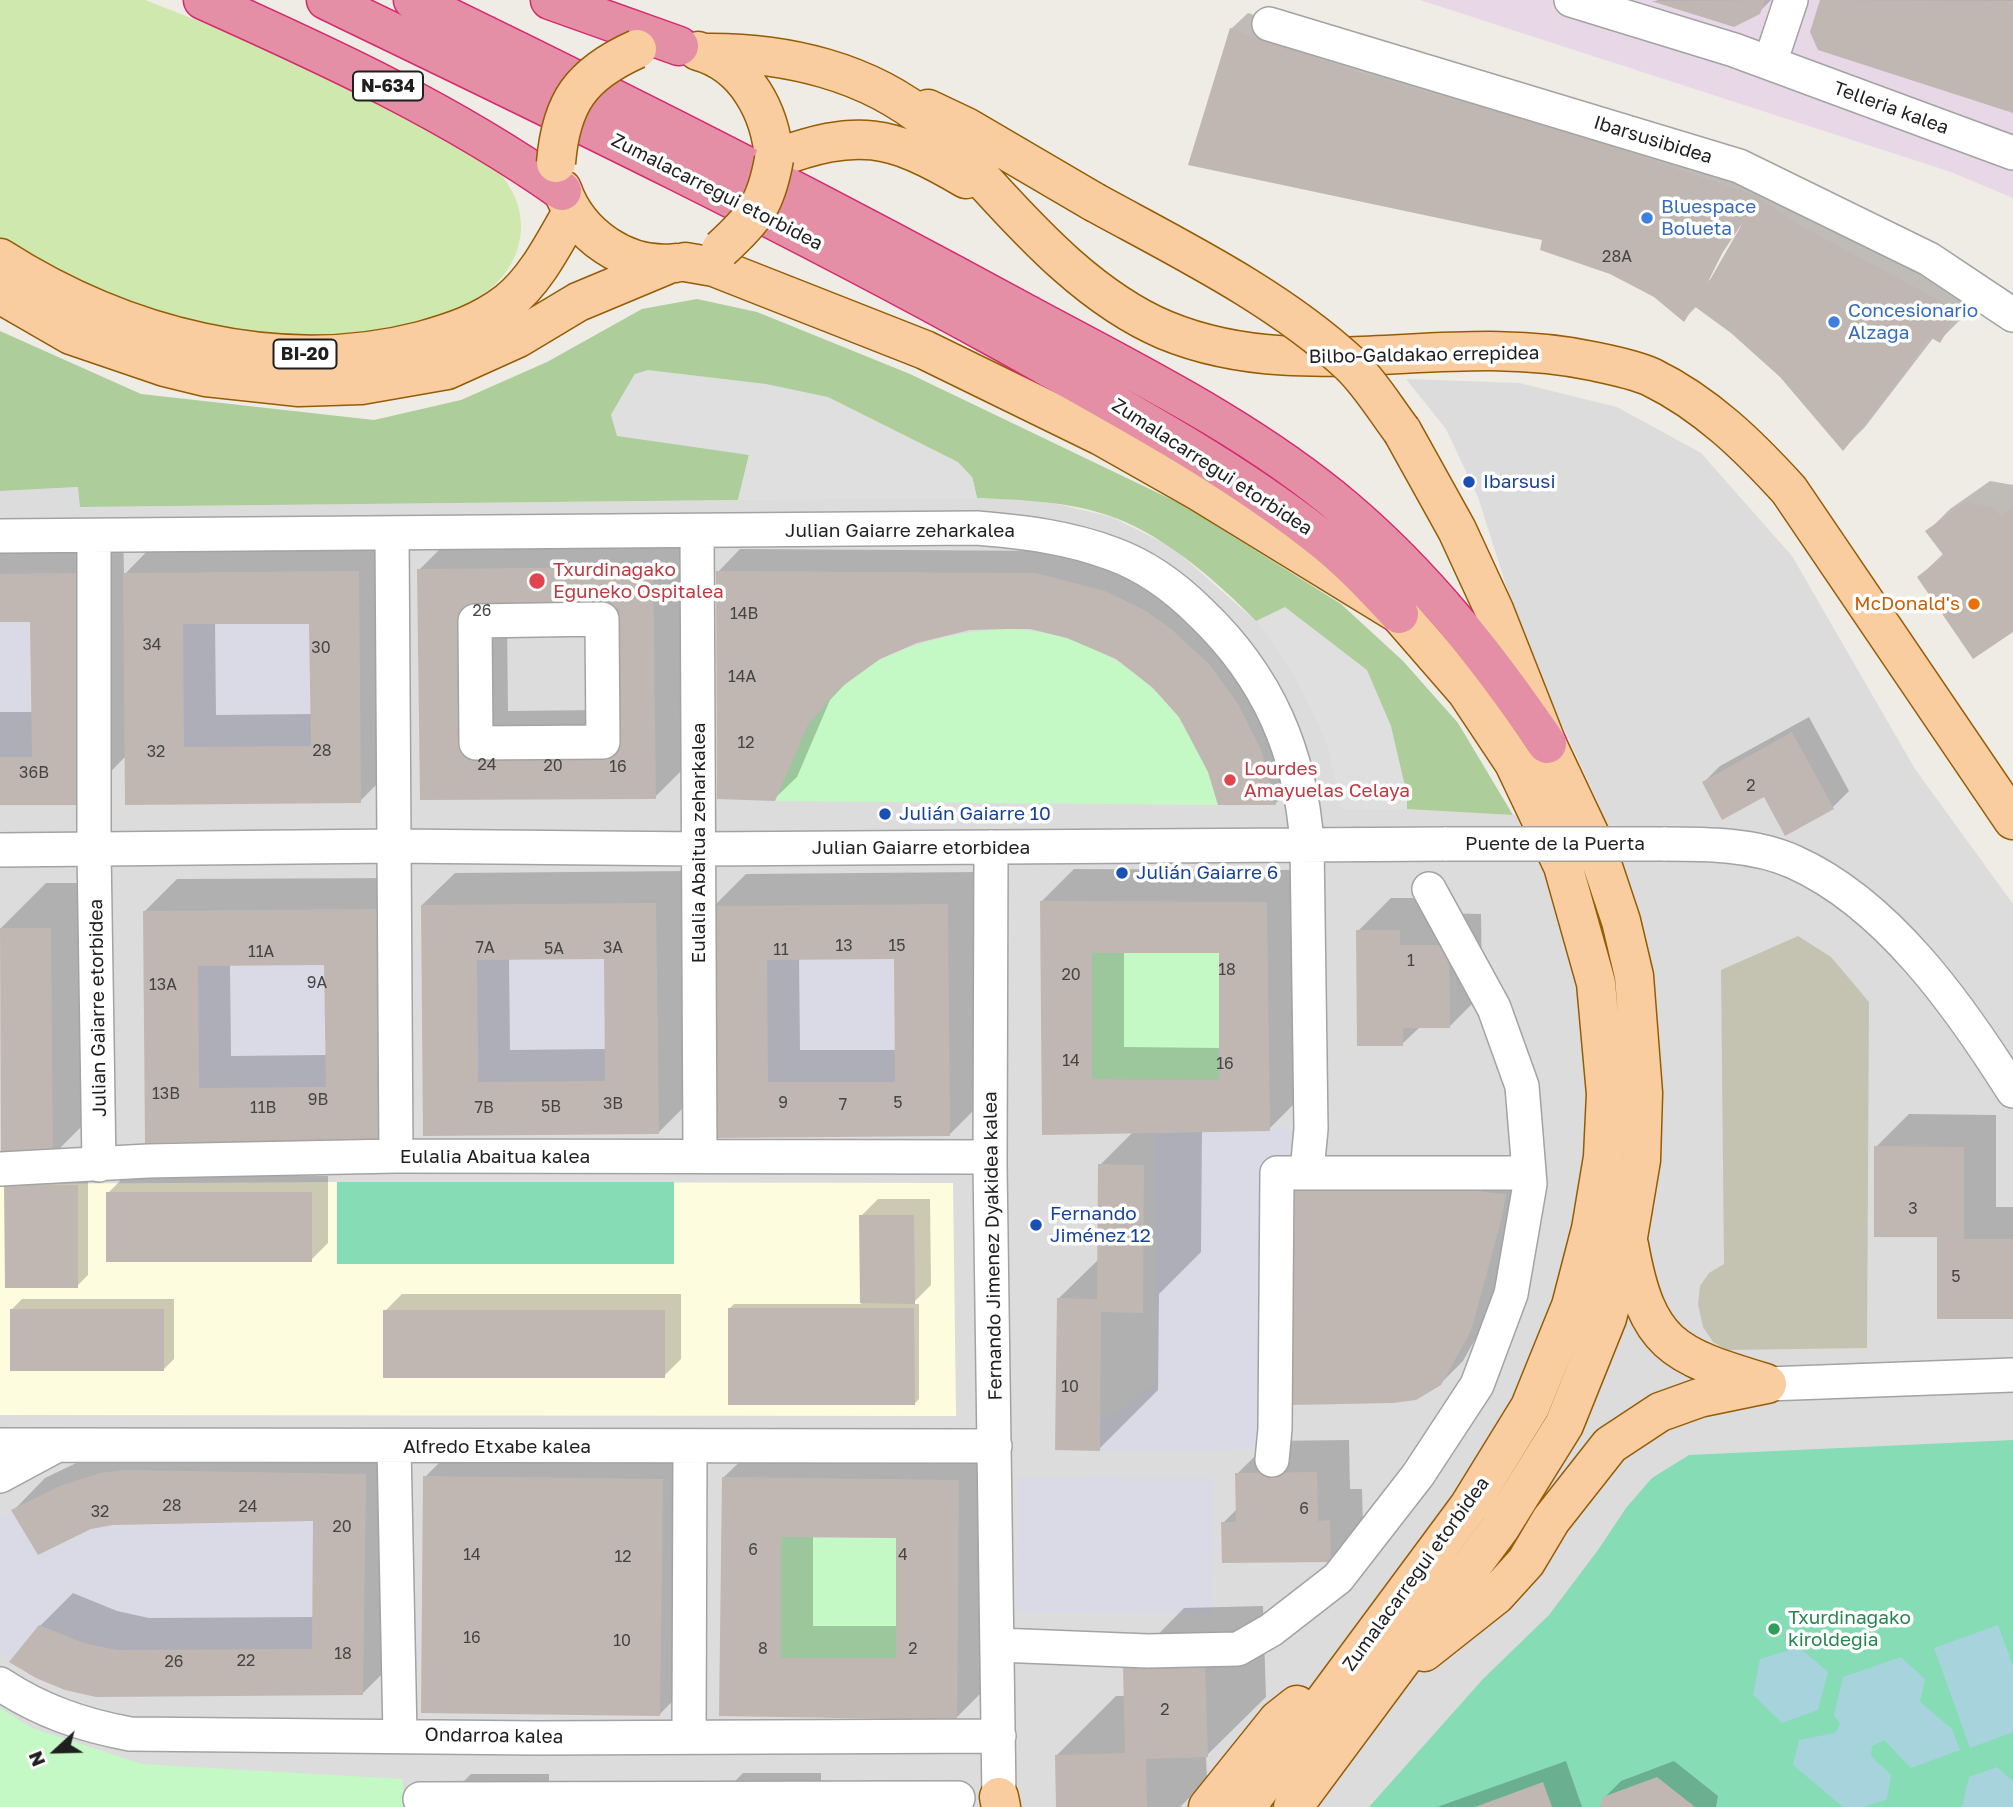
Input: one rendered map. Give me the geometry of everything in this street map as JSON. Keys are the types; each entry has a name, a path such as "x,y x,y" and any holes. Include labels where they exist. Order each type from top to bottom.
{"highway":[{"name":"N-634","path":"204,0 333,57 425,104 505,150 564,189"},
{"name":"Zumalacarregui etorbidea","path":"326,0 624,144 886,278 1137,416 1234,477 1319,537 1399,614"},
{"name":"Zumalacarregui etorbidea","path":"413,0 824,203 1188,402 1343,507 1394,553 1452,615 1496,668 1547,744"},
{"path":"550,0 692,50"}],"main road":[{"path":"677,263 721,248 752,221 769,187 774,159 769,121 756,95 729,66 692,50 637,50 606,63 574,95 559,132 564,189 586,229 614,251 638,261 714,267 925,350 1101,436 1200,492 1399,614"},
{"name":"Bilbo-Galdakao errepidea","path":"692,50 743,53 824,68 870,83 930,123 1001,200 1082,277 1126,309 1163,329 1202,343 1292,358 1507,350 1560,354 1648,375 1688,397 1751,449 1788,490 2013,820"},
{"path":"870,83 966,127 1094,202 1191,254 1311,331 1353,366 1402,432 1463,541 1494,610 1547,744"},
{"name":"Bilbo-Galdakao errepidea","path":"774,159 838,139 872,138 922,152 1001,200"},
{"name":"BI-20","path":"0,258 66,297 165,333 249,350 293,355 341,354 427,339 450,333 491,315 511,300 529,280 564,189"},
{"name":"BI-20","path":"0,294 71,335 165,367 206,377 299,387 361,385 447,370 518,338 578,302 677,263"},
{"name":"Zumalacarregui etorbidea","path":"1246,1807 1469,1506 1530,1407 1571,1306 1591,1229 1603,1157 1606,1094 1596,983 1563,866 1514,763 1466,691 1399,614"},
{"name":"Zumalacarregui etorbidea","path":"1293,1807 1500,1528 1564,1425 1607,1318 1628,1237 1641,1160 1643,1093 1634,976 1598,852 1547,744"},
{"path":"1628,1237 1638,1292 1652,1322 1679,1352 1716,1368 1767,1384"},
{"path":"1384,1683 1496,1595 1526,1562 1551,1520 1610,1445 1660,1412 1699,1398 1767,1384"},
{"path":"1208,1807 1278,1720 1354,1661"}],"street":[{"name":"Telleria kalea","path":"1571,0 1770,63 2013,153"},
{"path":"1770,63 1791,0"},
{"name":"Ibarsusibidea","path":"1269,24 1740,166 1929,259 2013,315"},
{"name":"Julian Gaiarre zeharkalea","path":"697,531 977,528 1048,534 1114,554 1162,580 1219,630 1267,693 1278,714 1300,785 1307,845"},
{"path":"0,536 697,531"},
{"name":"Eulalia Abaitua zeharkalea","path":"697,531 701,1156"},
{"path":"392,533 396,1156"},
{"name":"Julian Gaiarre etorbidea","path":"94,536 94,850 99,1165"},
{"path":"601,620 603,741 476,743 475,621 601,620"},
{"name":"Julian Gaiarre etorbidea","path":"0,850 395,846 700,849 1447,844"},
{"name":"Puente de la Puerta","path":"1447,844 1706,844 1743,849 1793,862 1852,895 1923,965 1979,1037 2013,1091"},
{"path":"1307,845 1311,1129 1307,1171"},
{"name":"Fernando Jimenez Dyakidea kalea","path":"991,847 990,1157 999,1804"},
{"path":"998,1645 1148,1651 1238,1649 1271,1630 1338,1578 1418,1475 1477,1385 1511,1294 1529,1174 1522,1086 1494,1008 1430,889"},
{"name":"Eulalia Abaitua kalea","path":"0,1169 396,1156 990,1157"},
{"path":"1272,1460 1275,1429 1276,1173 1307,1171 1529,1174"},
{"path":"1767,1384 2013,1375"},
{"name":"Alfredo Etxabe kalea","path":"0,1445 148,1443 394,1447 995,1446"},
{"path":"0,1476 56,1446"},
{"path":"394,1447 400,1735"},
{"path":"689,1737 690,1447"},
{"name":"Ondarroa kalea","path":"0,1685 56,1715 87,1726 130,1734 999,1736"},
{"path":"420,1799 958,1798"}],"shaded area":[{"path":"1420,0 2013,0 2013,198 1951,172"},
{"path":"648,370 766,384 828,397 958,462 972,477 977,498 738,500 749,455 617,436 611,415 635,374"},
{"path":"1406,379 1519,383 1617,407 1701,453 1792,556 1915,769 2013,904 2013,1807 0,1807 0,491 79,487 81,507 738,500 749,455 977,498 1040,500 1112,517 1172,547 1259,624 1285,607 1407,795 1407,808 1513,815 1600,807 1524,642 1478,497 1446,429"},
{"path":"1285,607 1367,670 1391,726 1407,795 1407,809 1341,809 1327,746 1318,723 1292,671 1256,621"},
{"path":"0,622 30,622 32,757 0,757"},
{"path":"183,624 309,624 311,746 184,747"},
{"path":"1798,936 1831,957 1869,1002 1867,1348 1727,1350 1713,1342 1703,1327 1698,1304 1700,1286 1709,1273 1724,1264 1721,970"},
{"path":"604,959 605,1081 478,1082 477,960"},
{"path":"894,959 895,1082 768,1082 767,960"},
{"path":"324,965 326,1087 199,1088 198,966"},
{"path":"1298,1128 1288,1190 1292,1405 1275,1429 1252,1448 1220,1451 1100,1451 1100,1416 1116,1414 1157,1381 1155,1133"},
{"path":"953,1183 956,1416 0,1415 0,1184"},
{"path":"1019,1476 1214,1478 1212,1614 1017,1612"},
{"path":"11,1510 38,1555 91,1529 113,1525 313,1521 312,1649 116,1650 84,1643 39,1625 9,1662 0,1652 0,1518"}],"green space":[{"path":"0,0 145,0 275,51 471,147 499,172 517,204 521,229 510,265 485,292 449,312 405,326 358,334 312,337 269,336 226,330 121,302 80,284 0,239"},
{"path":"697,299 757,312 910,374 1183,505 1341,604 1403,661 1458,723 1513,815 1407,809 1407,795 1272,638 1234,599 1194,565 1154,537 1113,517 1080,508 1045,502 977,498 972,477 635,374 611,415 749,455 738,500 80,507 78,487 0,491 0,331 141,394 374,420 461,400 547,362 642,309"},
{"path":"1007,629 1045,633 1081,643 1114,659 1143,680 1169,706 1190,736 1207,769 1218,805 775,801 807,727 824,703 845,683 869,666 922,643 979,631"},
{"path":"1092,953 1219,953 1219,1080 1092,1079"},
{"path":"337,1182 674,1182 674,1264 337,1264"},
{"name":"Txurdinagako kiroldegia","path":"2013,1440 2013,1807 1369,1807 1483,1679 1549,1615 1626,1508 1652,1478 1689,1455"},
{"path":"781,1537 896,1538 896,1658 781,1658"},
{"path":"0,1708 32,1728 142,1764 403,1779 403,1807 0,1807"}],"water":[{"path":"1998,1625 2013,1666 2013,1732 1970,1748 1934,1648"},
{"path":"1799,1647 1828,1672 1818,1710 1782,1723 1753,1695 1760,1659"},
{"path":"1901,1657 1925,1679 1920,1702 1952,1729 1960,1750 1911,1768 1884,1740 1872,1746 1871,1756 1891,1775 1887,1799 1863,1807 1843,1807 1793,1765 1799,1740 1835,1733 1840,1724 1834,1715 1843,1677"},
{"path":"1997,1767 2013,1781 2013,1807 1962,1807 1969,1777"}],"building":[{"path":"1765,0 1760,14 1734,27 1651,1"},
{"path":"1820,0 2013,1 2013,113 1818,50 1810,32"},
{"path":"1230,28 1355,71 1578,135 1758,196 1791,220 1959,311 1940,343 1930,337 1843,451 1780,377 1731,333 1694,306 1684,322 1654,297 1610,274 1540,250 1542,240 1188,165","holes":["1745,219 1707,285 1723,252"]},
{"name":"McDonald's","path":"1966,502 1993,507 2000,515 2013,506 2013,632 1973,659 1917,577 1944,556 1925,531"},
{"path":"653,567 656,799 420,800 417,569","holes":["602,619 603,742 476,743 475,621"]},
{"path":"359,571 361,803 125,805 123,573","holes":["183,624 309,624 311,746 184,747"]},
{"path":"716,571 1036,573 1105,591 1146,611 1170,628 1210,665 1238,704 1261,750 1276,805 1218,805 1208,772 1179,717 1153,688 1116,659 1067,638 1030,629 970,630 917,643 880,659 840,688 808,725 775,801 717,799"},
{"path":"78,573 80,805 0,805 0,757 32,757 30,622 0,622 0,574"},
{"path":"1792,732 1834,809 1785,836 1764,797 1722,820 1702,782"},
{"path":"1040,901 1267,902 1270,1131 1042,1135","holes":["1092,953 1219,953 1219,1080 1092,1079"]},
{"path":"656,903 659,1134 423,1136 421,905","holes":["604,959 605,1081 478,1082 477,960"]},
{"path":"948,904 950,1136 714,1138 712,906","holes":["894,959 895,1082 768,1082 767,960"]},
{"path":"379,909 381,1141 145,1143 143,911","holes":["324,965 326,1087 199,1088 198,966"]},
{"path":"0,928 51,928 53,1158 1,1158"},
{"path":"1356,930 1400,930 1400,945 1449,945 1450,1028 1403,1028 1403,1046 1357,1046"},
{"path":"1874,1146 1964,1147 1964,1239 2013,1239 2013,1319 1937,1319 1937,1237 1874,1237"},
{"path":"1098,1164 1144,1165 1143,1313 1101,1312 1100,1451 1055,1450 1057,1298 1097,1299"},
{"path":"1483,1183 1482,1192 1506,1194 1501,1221 1471,1331 1441,1385 1416,1400 1292,1405 1288,1190"},
{"path":"4,1184 78,1185 78,1288 5,1288"},
{"path":"106,1192 312,1192 312,1262 106,1262"},
{"path":"859,1215 914,1215 915,1304 860,1303"},
{"path":"728,1308 914,1308 915,1405 728,1405"},
{"path":"10,1309 164,1309 164,1371 10,1371"},
{"path":"383,1310 665,1310 665,1378 383,1378"},
{"path":"125,1470 366,1474 363,1695 96,1697 65,1690 36,1678 9,1662 39,1625 84,1643 116,1650 312,1649 313,1521 113,1525 91,1529 38,1555 11,1510 60,1486 100,1473"},
{"path":"1317,1472 1318,1521 1330,1520 1331,1562 1222,1563 1221,1522 1236,1522 1235,1473"},
{"path":"423,1476 663,1479 660,1716 421,1713"},
{"path":"722,1477 959,1480 957,1720 719,1716","holes":["781,1537 896,1538 896,1658 781,1658"]},
{"path":"1205,1664 1208,1757 1146,1759 1147,1807 1056,1807 1055,1755 1125,1753 1123,1667"},
{"path":"1657,1777 1695,1807 1600,1807 1603,1797"},
{"path":"1543,1782 1552,1807 1475,1807"}],"place":[{"name":"Bluespace Bolueta","path":"1647,218"},
{"name":"Concesionario Alzaga","path":"1834,322"},
{"name":"Ibarsusi","path":"1469,482"},
{"name":"Txurdinagako Eguneko Ospitalea","path":"537,581"},
{"name":"McDonald's","path":"1974,604"},
{"name":"Lourdes Amayuelas Celaya","path":"1230,780"},
{"name":"Julián Gaiarre 10","path":"885,814"},
{"name":"Julián Gaiarre 6","path":"1122,873"},
{"name":"Fernando Jiménez 12","path":"1036,1225"},
{"name":"Txurdinagako kiroldegia","path":"1774,1629"}]}
